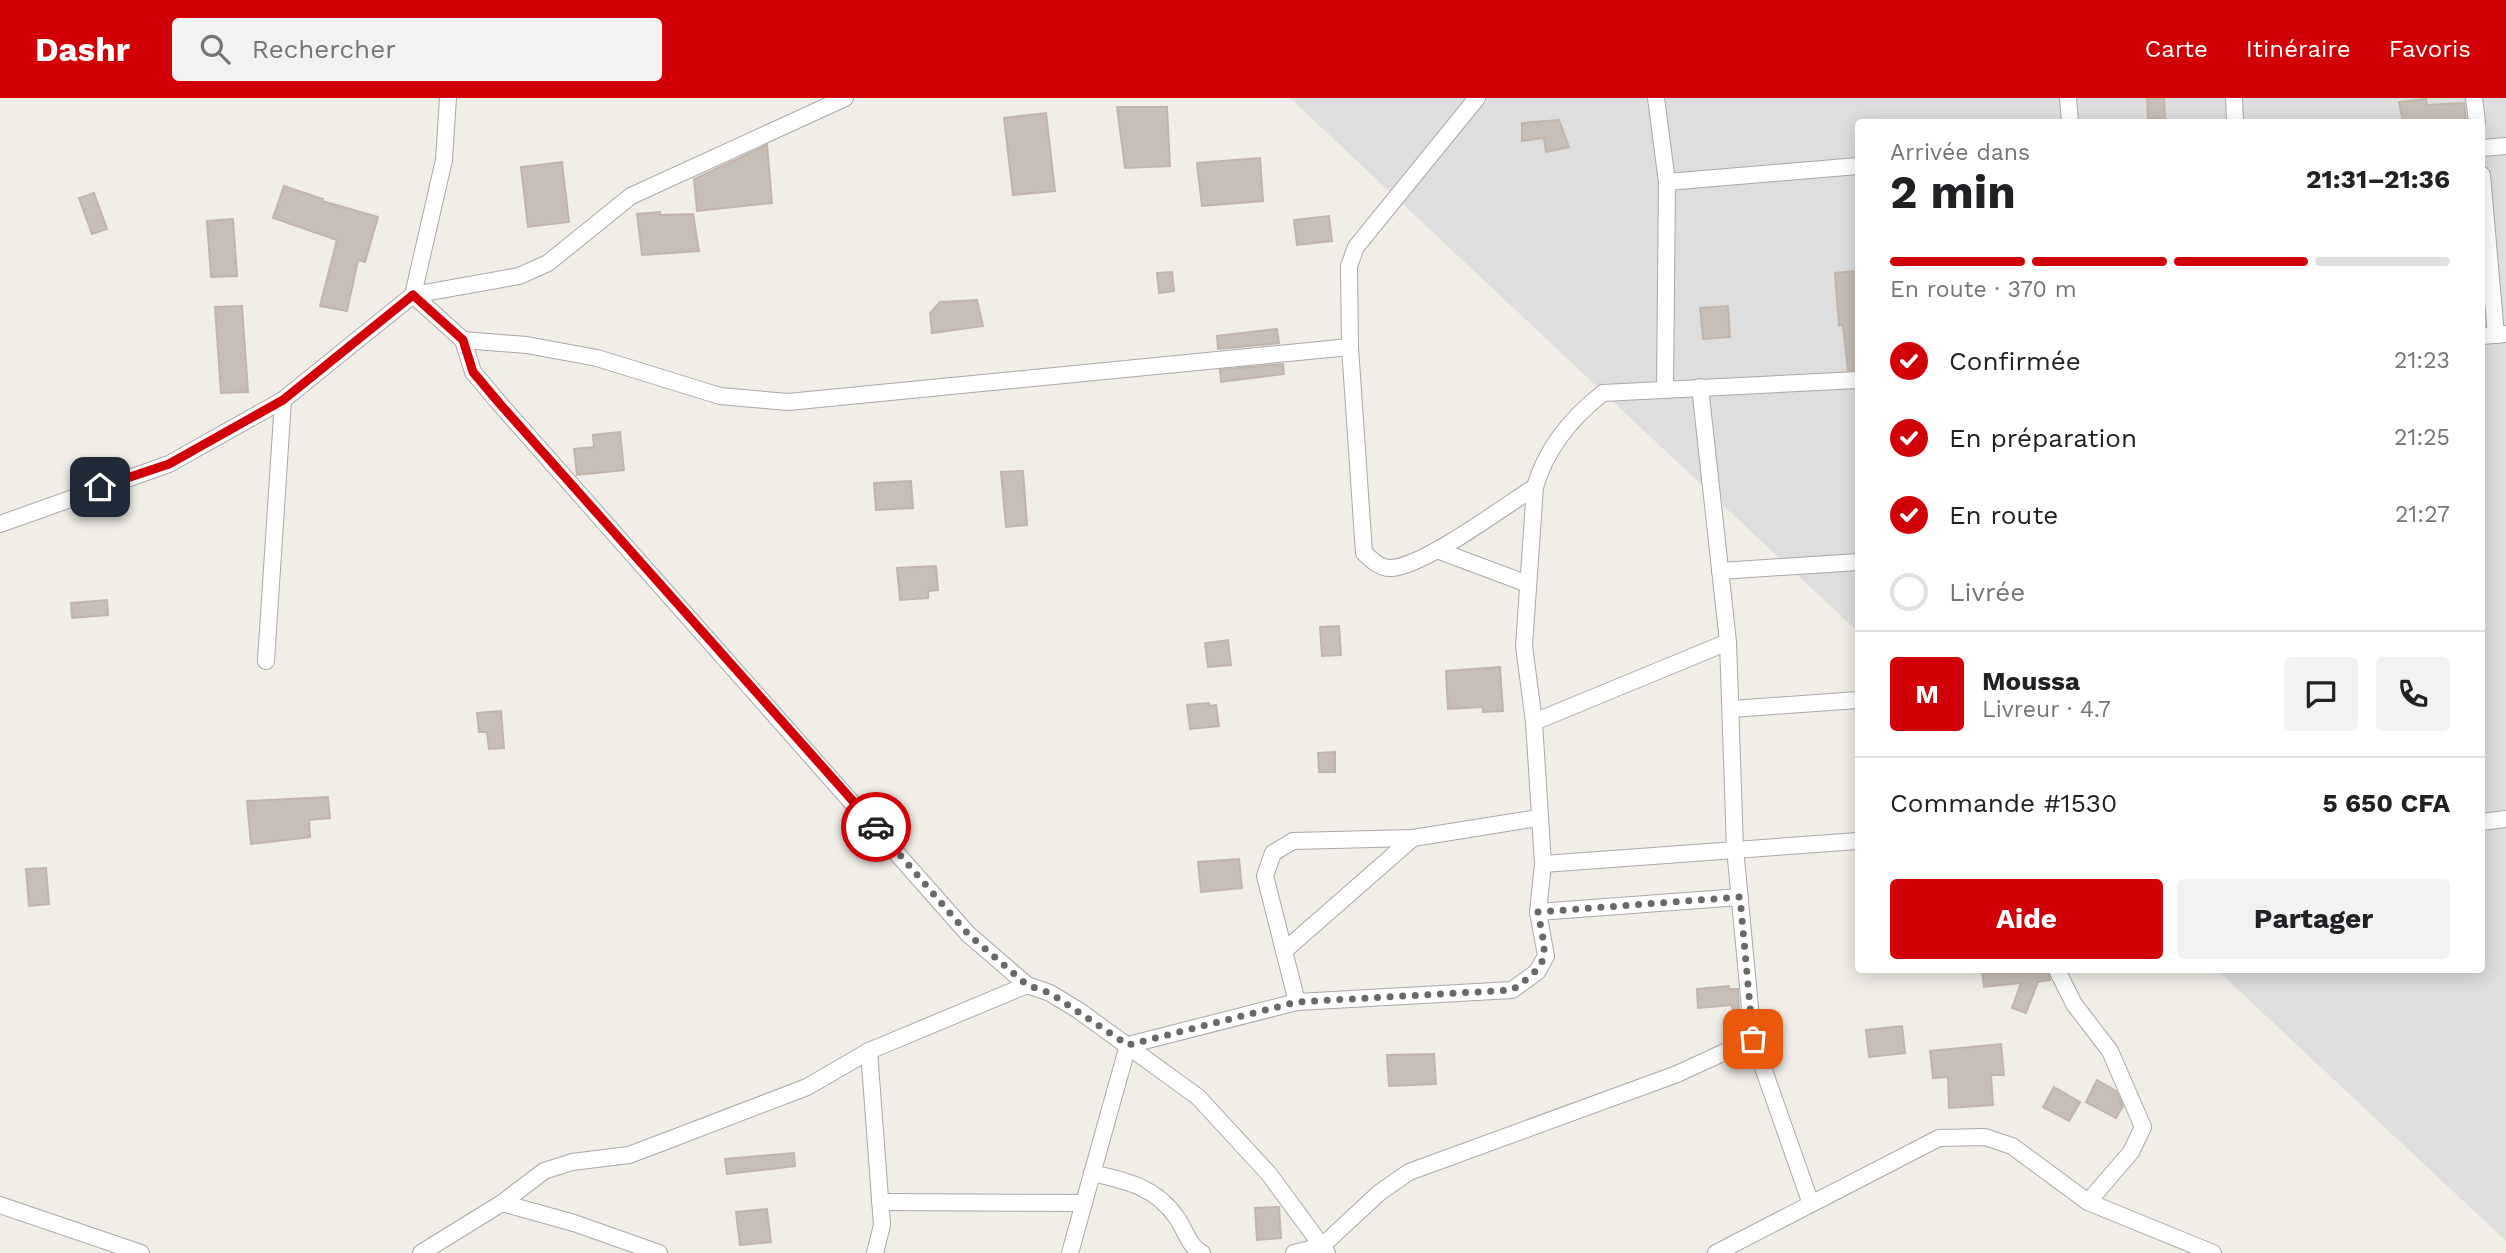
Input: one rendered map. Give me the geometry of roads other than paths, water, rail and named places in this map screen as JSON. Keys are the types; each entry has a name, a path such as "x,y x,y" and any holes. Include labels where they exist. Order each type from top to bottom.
{"street":[{"path":"413,295 444,160 447,98"},
{"path":"0,524 169,464 283,400 413,295 519,276 548,264 631,196 845,98"},
{"path":"1477,98 1356,247 1349,266 1350,347 1364,553 1375,564 1391,568 1437,550 1535,487"},
{"path":"1656,98 1667,182 1665,390"},
{"path":"2067,98 2070,119"},
{"path":"2234,98 2235,119"},
{"path":"2474,98 2477,119"},
{"path":"2485,148 2506,146"},
{"path":"1667,182 1855,166"},
{"path":"2485,212 2495,335"},
{"path":"413,295 463,340 473,372 500,404 968,934 1027,985 1069,1004 1198,1097 1269,1174 1324,1249"},
{"path":"463,340 527,345 597,358 720,396 789,402 1350,347"},
{"path":"1128,1045 1297,1002 1512,990 1537,972 1546,956 1538,912 1542,864 1534,722 1524,646 1535,487 1542,462 1579,412 1603,393 1855,380"},
{"path":"1699,387 1728,642 1735,848 1753,1039 1811,1204"},
{"path":"266,661 283,400"},
{"path":"1437,550 1528,584"},
{"path":"1720,571 1855,562"},
{"path":"1534,722 1728,642"},
{"path":"1732,709 1855,700"},
{"path":"1297,1002 1265,876 1273,853 1293,841 1412,838 1538,818"},
{"path":"2485,822 2506,819"},
{"path":"1284,951 1412,838"},
{"path":"1542,864 1855,841"},
{"path":"1538,912 1740,897"},
{"path":"2058,973 2074,1004 2110,1051 2143,1127 2131,1152 2088,1202"},
{"path":"421,1253 502,1203 544,1171 572,1163 629,1155 807,1087 869,1051 1027,985"},
{"path":"1294,1253 1324,1249 1379,1193 1409,1172 1677,1074 1753,1039"},
{"path":"1070,1253 1128,1045"},
{"path":"869,1051 882,1225 875,1253"},
{"path":"1716,1253 1939,1138 1985,1137 2012,1146 2088,1202 2213,1253"},
{"path":"1092,1174 1128,1181 1154,1192 1176,1217 1195,1250 1202,1253"},
{"path":"880,1202 1084,1203"},
{"path":"502,1203 659,1253"},
{"path":"0,1205 141,1253"}]}
